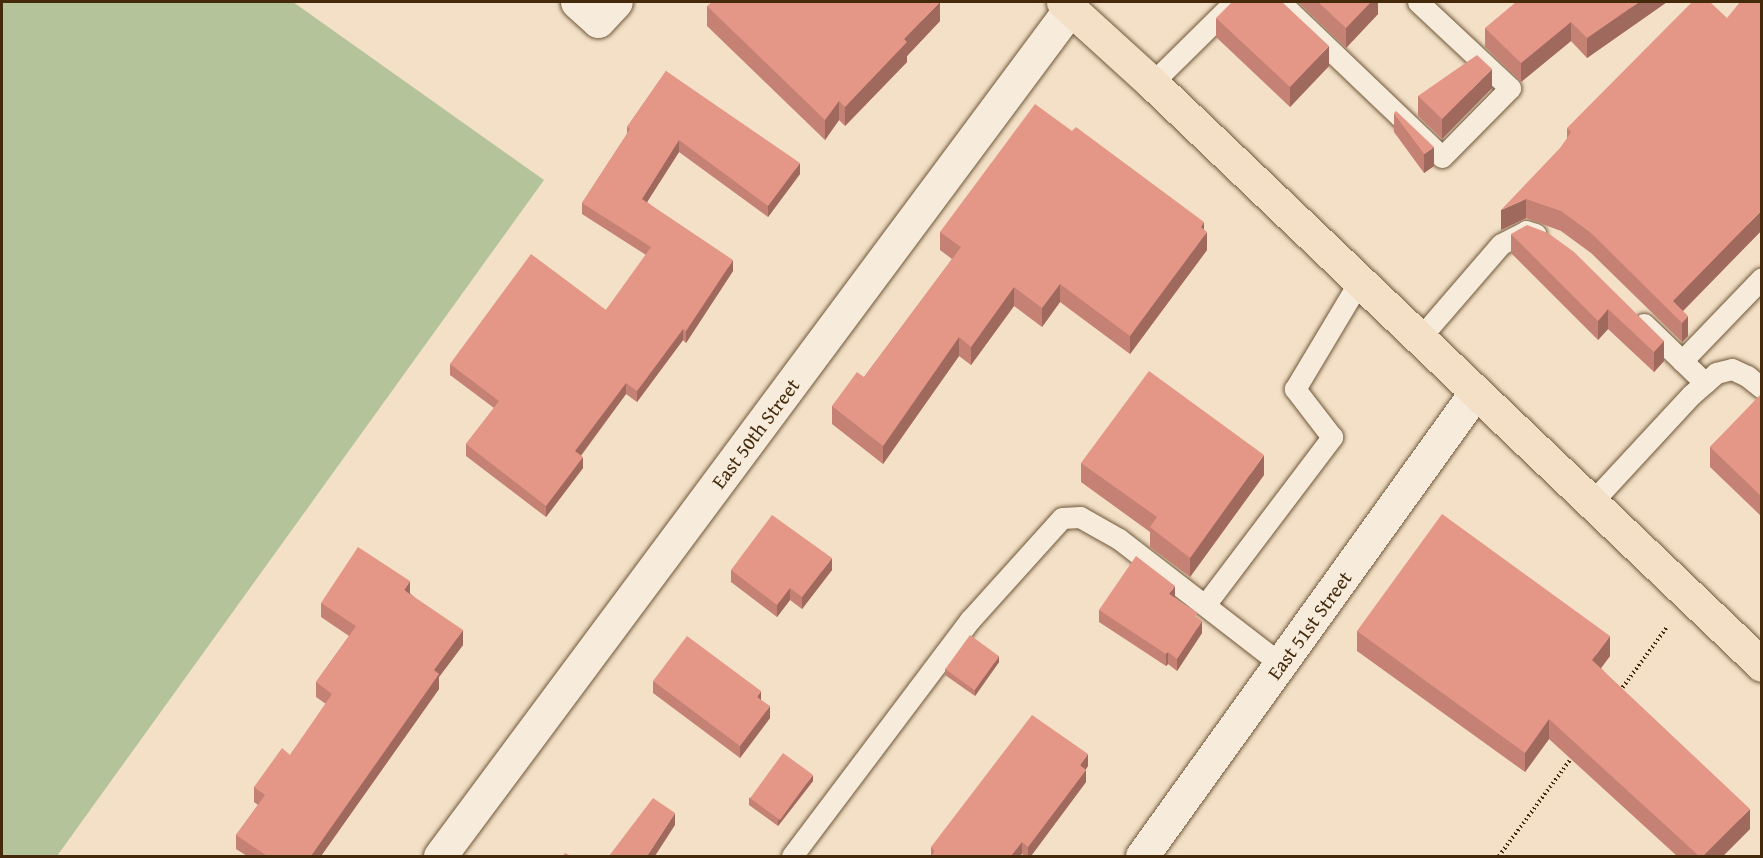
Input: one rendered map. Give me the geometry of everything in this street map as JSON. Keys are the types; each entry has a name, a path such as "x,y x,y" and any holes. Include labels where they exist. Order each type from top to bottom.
{"main road":[{"path":"1070,4 1761,665"}],"street":[{"path":"577,2 598,21 616,2"},
{"name":"East 50th Street","path":"440,856 1070,4"},
{"name":"East 51st Street","path":"1142,856 1475,393"}],"lane":[{"path":"1152,83 1234,2"},
{"path":"1280,2 1443,157 1510,88 1419,2"},
{"path":"1419,339 1501,244 1526,231 1554,241"},
{"path":"1682,361 1761,278"},
{"path":"1205,605 1332,437 1295,389 1359,282"},
{"path":"1632,311 1705,383"},
{"path":"1591,503 1716,373 1732,369 1747,376 1761,388"},
{"path":"792,856 970,620 1062,518 1080,517 1119,539 1281,663"}],"path":[{"path":"1619,693 1689,597"},
{"path":"1499,856 1576,751"}],"green space":[{"path":"2,2 293,2 544,180 57,856 2,856"}],"building":[{"path":"712,2 940,2 904,39 907,42 845,107 839,101 825,120 707,6"},
{"path":"1232,2 1282,2 1329,46 1290,87 1216,18"},
{"path":"1318,2 1371,2 1346,28"},
{"path":"1516,2 1639,2 1587,38 1571,22 1521,63 1485,28"},
{"path":"1692,2 1710,2 1727,18 1740,2 1761,2 1761,211 1673,301 1688,316 1682,323 1591,233 1561,211 1526,199 1501,210 1561,147 1571,132 1567,128"},
{"path":"1477,55 1492,69 1442,119 1418,96"},
{"path":"666,71 800,163 768,206 679,140 642,199 733,260 686,331 683,329 637,391 626,383 575,451 583,457 546,506 466,444 499,401 450,364 531,254 606,310 651,247 582,203 630,129 627,127"},
{"path":"1035,104 1072,131 1076,127 1204,222 1201,227 1207,232 1130,336 1060,284 1042,308 1014,287 971,347 959,337 883,446 832,406 857,372 864,377 961,247 940,232"},
{"path":"1396,111 1434,147 1424,154 1394,113"},
{"path":"1527,225 1548,233 1574,252 1664,341 1654,352 1608,309 1598,321 1511,234"},
{"path":"1149,371 1264,455 1190,558 1150,527 1157,517 1081,463"},
{"path":"1761,396 1761,496 1710,447"},
{"path":"1442,514 1610,636 1592,660 1750,809 1703,856 1699,856 1549,719 1525,753 1357,631"},
{"path":"772,515 832,558 802,597 790,588 777,605 731,570"},
{"path":"358,547 410,581 404,590 463,630 434,670 439,674 311,856 267,856 236,835 265,795 254,787 282,748 290,755 332,694 316,682 356,626 321,603"},
{"path":"1136,556 1175,586 1169,594 1198,613 1195,616 1202,621 1177,659 1099,610"},
{"path":"970,635 999,656 974,690 945,669"},
{"path":"687,636 761,691 757,697 770,706 740,746 653,681"},
{"path":"1032,715 1088,754 1080,765 1086,770 1028,847 1022,842 1011,856 931,856 935,851 931,847"},
{"path":"783,753 813,775 780,820 750,798"},
{"path":"653,798 675,813 647,856 609,856"}]}
